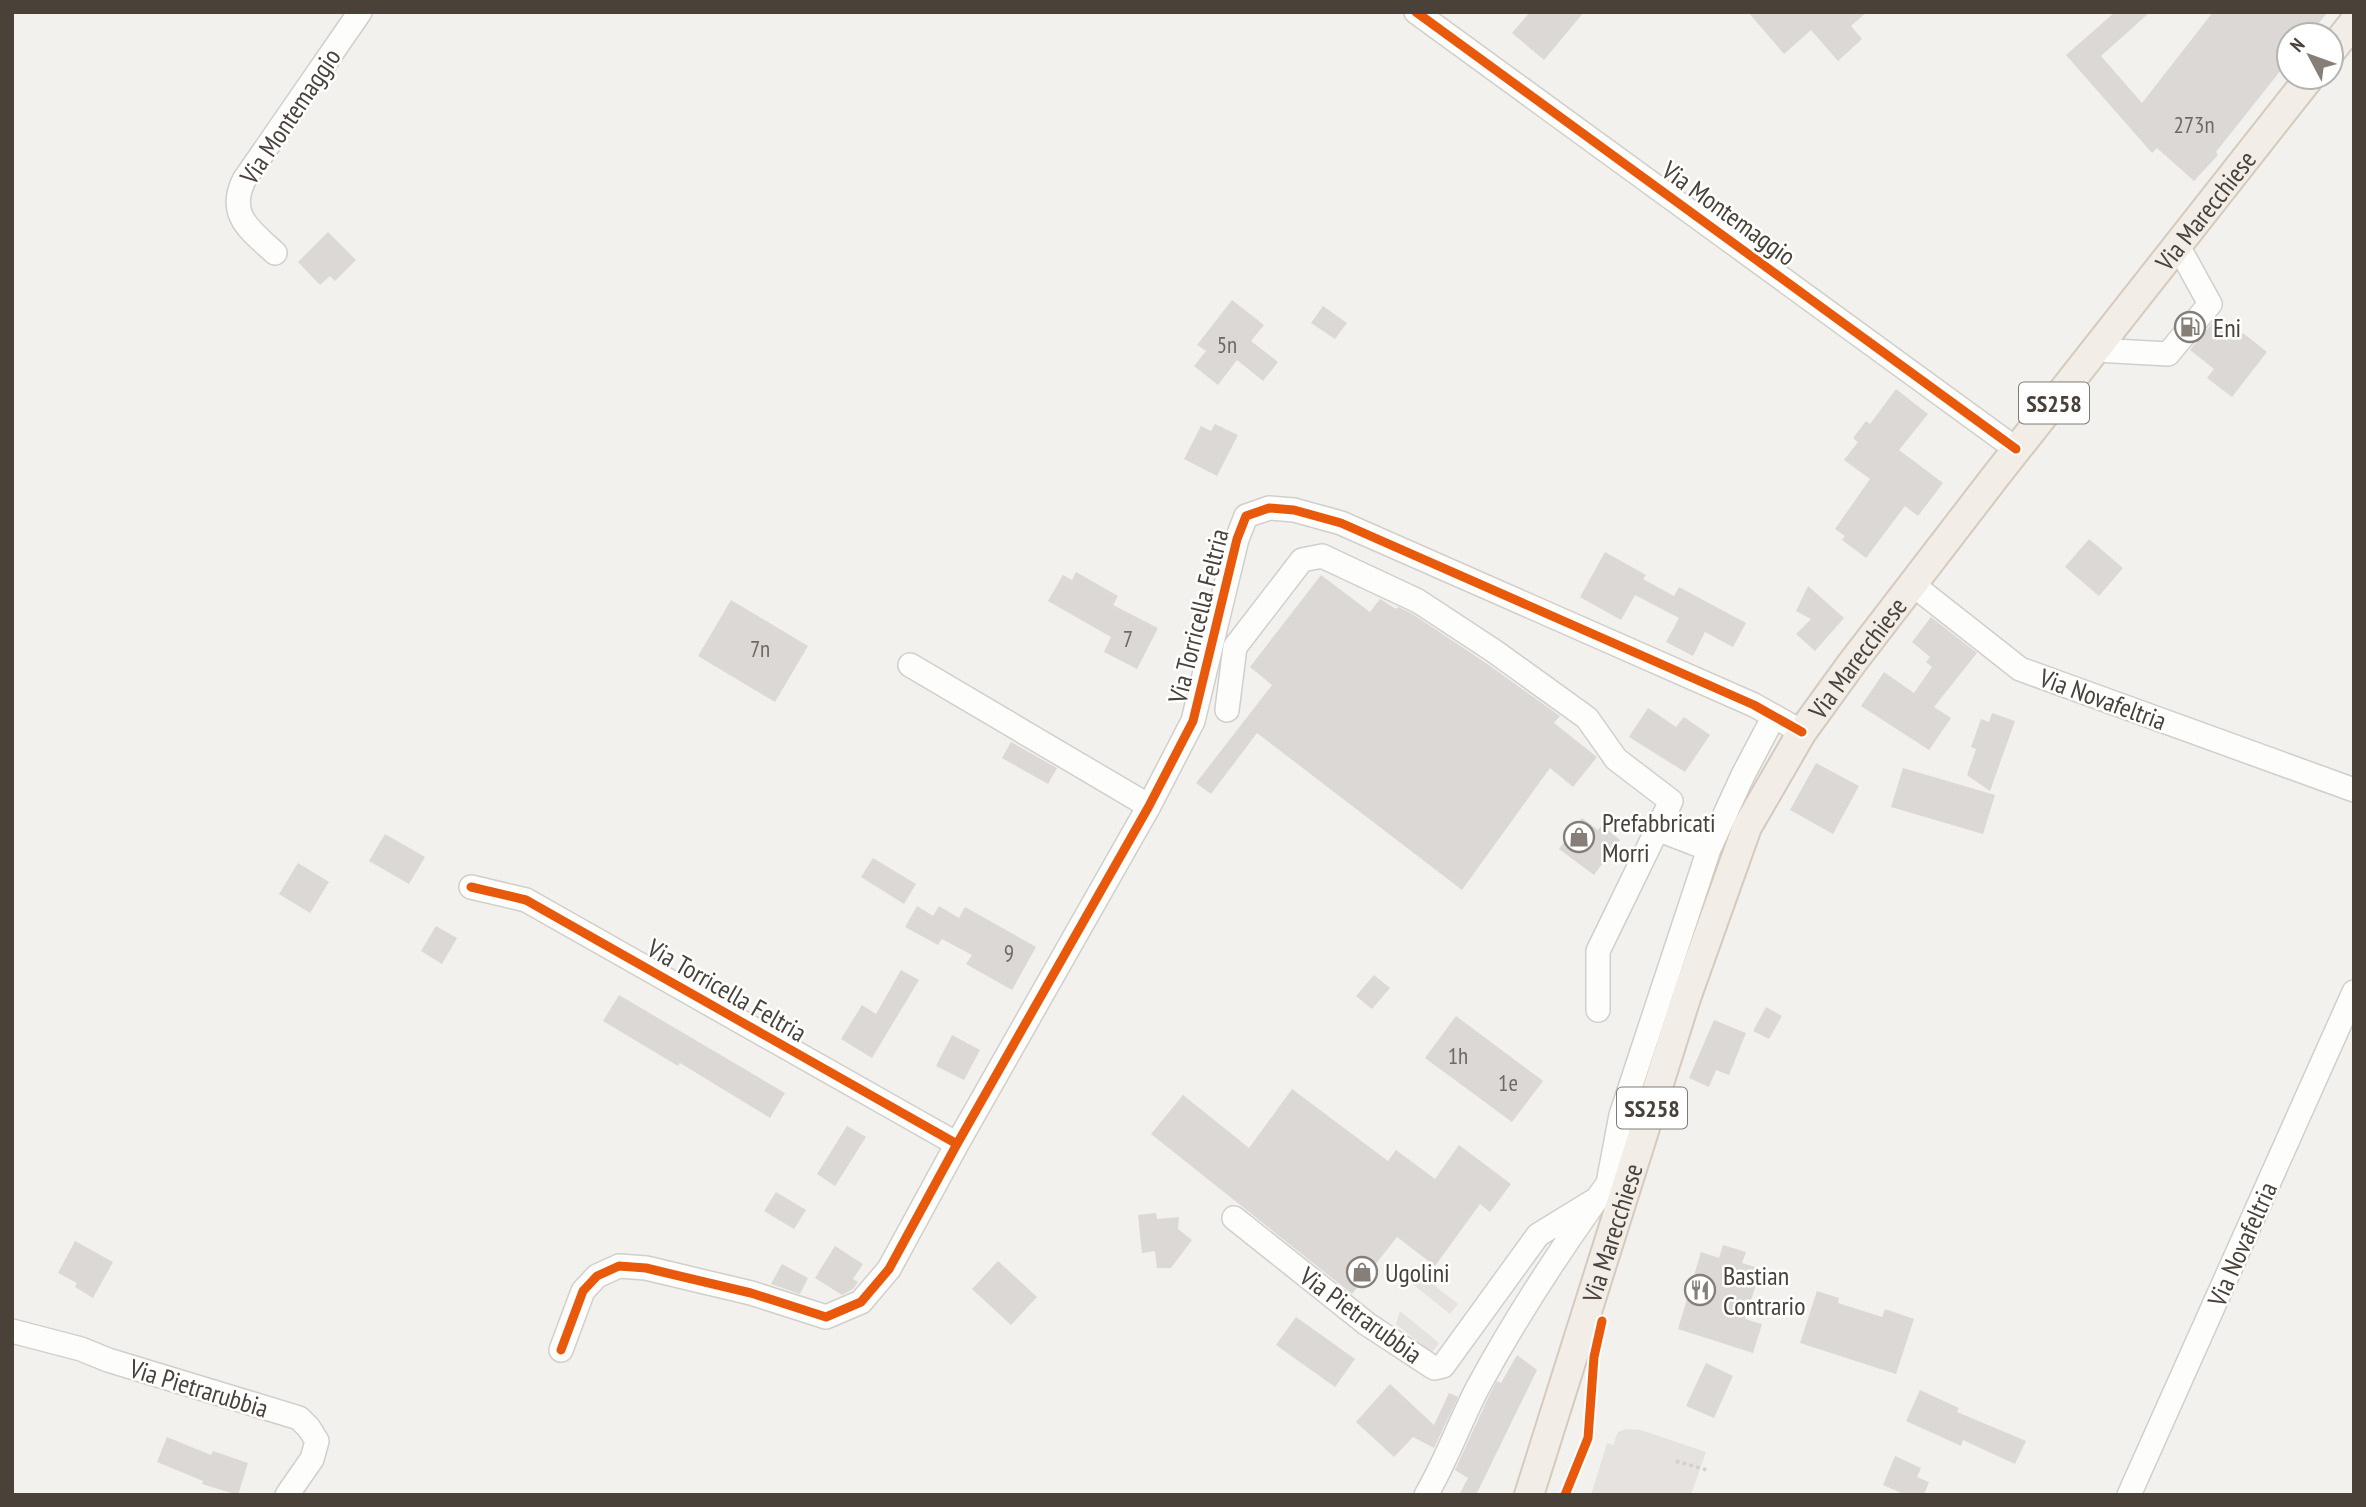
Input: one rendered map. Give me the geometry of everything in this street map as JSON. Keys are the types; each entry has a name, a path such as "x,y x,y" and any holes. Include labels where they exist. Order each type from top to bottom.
{"main road":[{"name":"Via Marecchiese","path":"1529,1495 1686,998 1747,827 1802,732 1912,584 2299,91"}],"street":[{"name":"Via Montemaggio","path":"275,253 249,229 237,206 237,194 360,12"},
{"name":"Via Montemaggio","path":"1416,12 2016,449"},
{"path":"2096,350 2168,354 2210,304 2178,246"},
{"name":"Via Torricella Feltria","path":"561,1350 583,1291 597,1276 619,1266 646,1268 751,1293 825,1317 860,1302 889,1269 1149,806 1193,721 1237,539 1246,516 1269,508 1294,510 1341,523 1754,705 1802,732"},
{"path":"1227,710 1235,647 1302,561 1322,556 1418,601 1587,718 1616,759 1671,801 1598,951 1598,1010"},
{"name":"Via Novafeltria","path":"1912,584 2020,669 2354,790"},
{"path":"910,665 1149,806"},
{"path":"1602,1191 1621,1115 1709,849 1774,716"},
{"path":"1657,829 1709,849"},
{"name":"Via Torricella Feltria","path":"471,887 526,900 957,1144"},
{"name":"Via Novafeltria","path":"2129,1495 2354,992"},
{"name":"Via Pietrarubbia","path":"1426,1495 1440,1471 1476,1392 1514,1323 1602,1191 1643,1136"},
{"name":"Via Pietrarubbia","path":"1234,1217 1369,1326 1434,1368 1443,1366 1460,1335 1538,1235 1602,1191"},
{"name":"Via Pietrarubbia","path":"12,1331 81,1349 108,1360 299,1418 317,1441 312,1459 287,1495"}],"path":[{"path":"1676,1461 1707,1470"}],"shaded area":[{"path":"1411,1267 1458,1304 1450,1314 1409,1281"},
{"path":"1400,1311 1439,1343 1432,1353 1396,1324"},
{"path":"1626,1429 1641,1430 1706,1452 1691,1495 1591,1495 1607,1443 1613,1445 1618,1432"}],"building":[{"path":"1530,12 1584,12 1544,60 1512,33"},
{"path":"1748,12 1867,12 1851,26 1862,39 1838,61 1811,30 1784,54"},
{"path":"2115,12 2150,12 2101,56 2142,103 2213,12 2328,12 2321,21 2275,21 2275,78 2216,152 2218,155 2194,181 2157,148 2152,153 2066,55"},
{"path":"328,232 356,260 335,281 330,276 320,285 298,262"},
{"path":"1232,300 1264,325 1251,341 1278,362 1263,381 1237,360 1218,385 1194,366 1206,351 1197,345"},
{"path":"1323,306 1347,323 1335,339 1311,323"},
{"path":"2213,322 2236,340 2243,333 2267,352 2232,397 2207,378 2214,369 2190,350"},
{"path":"1896,389 1928,414 1899,450 1943,483 1918,516 1905,506 1866,558 1842,540 1845,536 1835,529 1870,479 1844,460 1858,442 1853,438 1866,421 1870,424"},
{"path":"1215,424 1238,435 1217,476 1184,459 1201,426 1211,431"},
{"path":"2089,539 2123,568 2099,596 2065,567"},
{"path":"1605,552 1646,575 1643,579 1674,596 1679,587 1746,623 1733,647 1705,632 1693,656 1666,642 1679,618 1635,595 1621,620 1580,597"},
{"path":"1076,572 1118,596 1113,605 1158,628 1137,669 1104,652 1111,637 1048,601 1063,575 1072,580"},
{"path":"1321,575 1370,612 1380,599 1396,609 1398,607 1411,613 1560,716 1554,723 1597,757 1573,787 1550,768 1462,890 1257,733 1211,794 1196,783 1272,685 1250,667"},
{"path":"1808,586 1844,618 1815,651 1796,634 1811,619 1796,611"},
{"path":"731,600 808,646 775,702 698,656"},
{"path":"1931,617 1977,653 1934,707 1951,718 1929,750 1861,706 1884,672 1914,693 1932,667 1926,662 1930,657 1912,642"},
{"path":"1648,708 1676,727 1684,717 1710,735 1685,772 1629,737"},
{"path":"1992,713 2015,721 1990,791 1967,775 1976,749 1971,747 1981,719 1989,722"},
{"path":"1011,742 1057,768 1048,784 1002,758"},
{"path":"1816,763 1859,786 1833,834 1790,810"},
{"path":"1903,768 1995,795 1983,834 1891,807"},
{"path":"1582,818 1598,830 1602,825 1620,840 1594,875 1559,849"},
{"path":"385,834 425,857 409,884 369,861"},
{"path":"873,858 916,884 904,904 861,877"},
{"path":"298,863 329,882 310,913 279,894"},
{"path":"917,906 933,916 939,906 959,918 965,907 1036,947 1012,990 966,964 972,955 942,939 938,945 905,927"},
{"path":"436,926 457,938 442,964 421,951"},
{"path":"901,970 919,980 872,1058 841,1039 862,1005 876,1014"},
{"path":"1374,975 1390,988 1372,1009 1356,996"},
{"path":"619,995 785,1093 770,1118 680,1063 678,1066 603,1021"},
{"path":"1766,1007 1782,1016 1769,1039 1753,1031"},
{"path":"1456,1016 1543,1081 1512,1122 1425,1058"},
{"path":"1714,1020 1746,1033 1729,1075 1716,1070 1709,1087 1689,1078"},
{"path":"952,1035 980,1050 964,1080 936,1066"},
{"path":"1292,1089 1388,1161 1396,1150 1435,1179 1459,1145 1511,1184 1490,1212 1480,1204 1435,1266 1397,1237 1352,1294 1151,1134 1183,1095 1249,1148"},
{"path":"847,1126 866,1137 835,1186 817,1174"},
{"path":"776,1192 806,1210 794,1229 764,1211"},
{"path":"1156,1213 1157,1219 1179,1217 1178,1229 1192,1240 1171,1268 1157,1268 1155,1251 1142,1253 1138,1215"},
{"path":"75,1241 113,1262 93,1298 75,1287 77,1283 58,1273"},
{"path":"1723,1245 1746,1252 1742,1263 1761,1269 1745,1319 1762,1324 1753,1353 1678,1329 1701,1252 1719,1258"},
{"path":"835,1246 863,1264 853,1279 858,1282 853,1289 842,1295 815,1278"},
{"path":"998,1261 1037,1297 1011,1325 972,1289"},
{"path":"782,1264 808,1278 800,1294 771,1284"},
{"path":"1817,1291 1839,1298 1838,1303 1882,1317 1885,1309 1914,1319 1896,1374 1800,1343"},
{"path":"1296,1317 1355,1359 1335,1387 1276,1345"},
{"path":"1517,1355 1537,1370 1476,1495 1459,1495 1468,1478 1455,1470 1497,1381 1501,1383"},
{"path":"1706,1363 1733,1376 1714,1418 1686,1406"},
{"path":"1390,1384 1434,1425 1449,1393 1458,1397 1434,1448 1413,1437 1394,1457 1356,1422"},
{"path":"1920,1390 1959,1408 1957,1412 2026,1441 2015,1464 1963,1440 1961,1446 1906,1421"},
{"path":"167,1437 211,1455 213,1451 248,1463 238,1495 202,1484 203,1481 157,1462"},
{"path":"1895,1456 1921,1468 1917,1477 1929,1482 1924,1495 1906,1495 1883,1485"}],"cycle path":[{"path":"1416,12 2016,449"},
{"path":"561,1350 583,1291 597,1276 619,1266 646,1268 751,1293 826,1317 861,1302 889,1269 1149,806 1193,721 1237,539 1246,516 1269,508 1294,510 1341,523 1754,705 1802,732"},
{"path":"471,887 526,900 957,1144"},
{"path":"1565,1495 1588,1438 1594,1357 1602,1321"}],"place":[{"name":"Eni","path":"2190,327"},
{"name":"Prefabbricati Morri","path":"1579,837"},
{"name":"Ugolini","path":"1362,1272"},
{"name":"Bastian Contrario","path":"1700,1290"}]}
